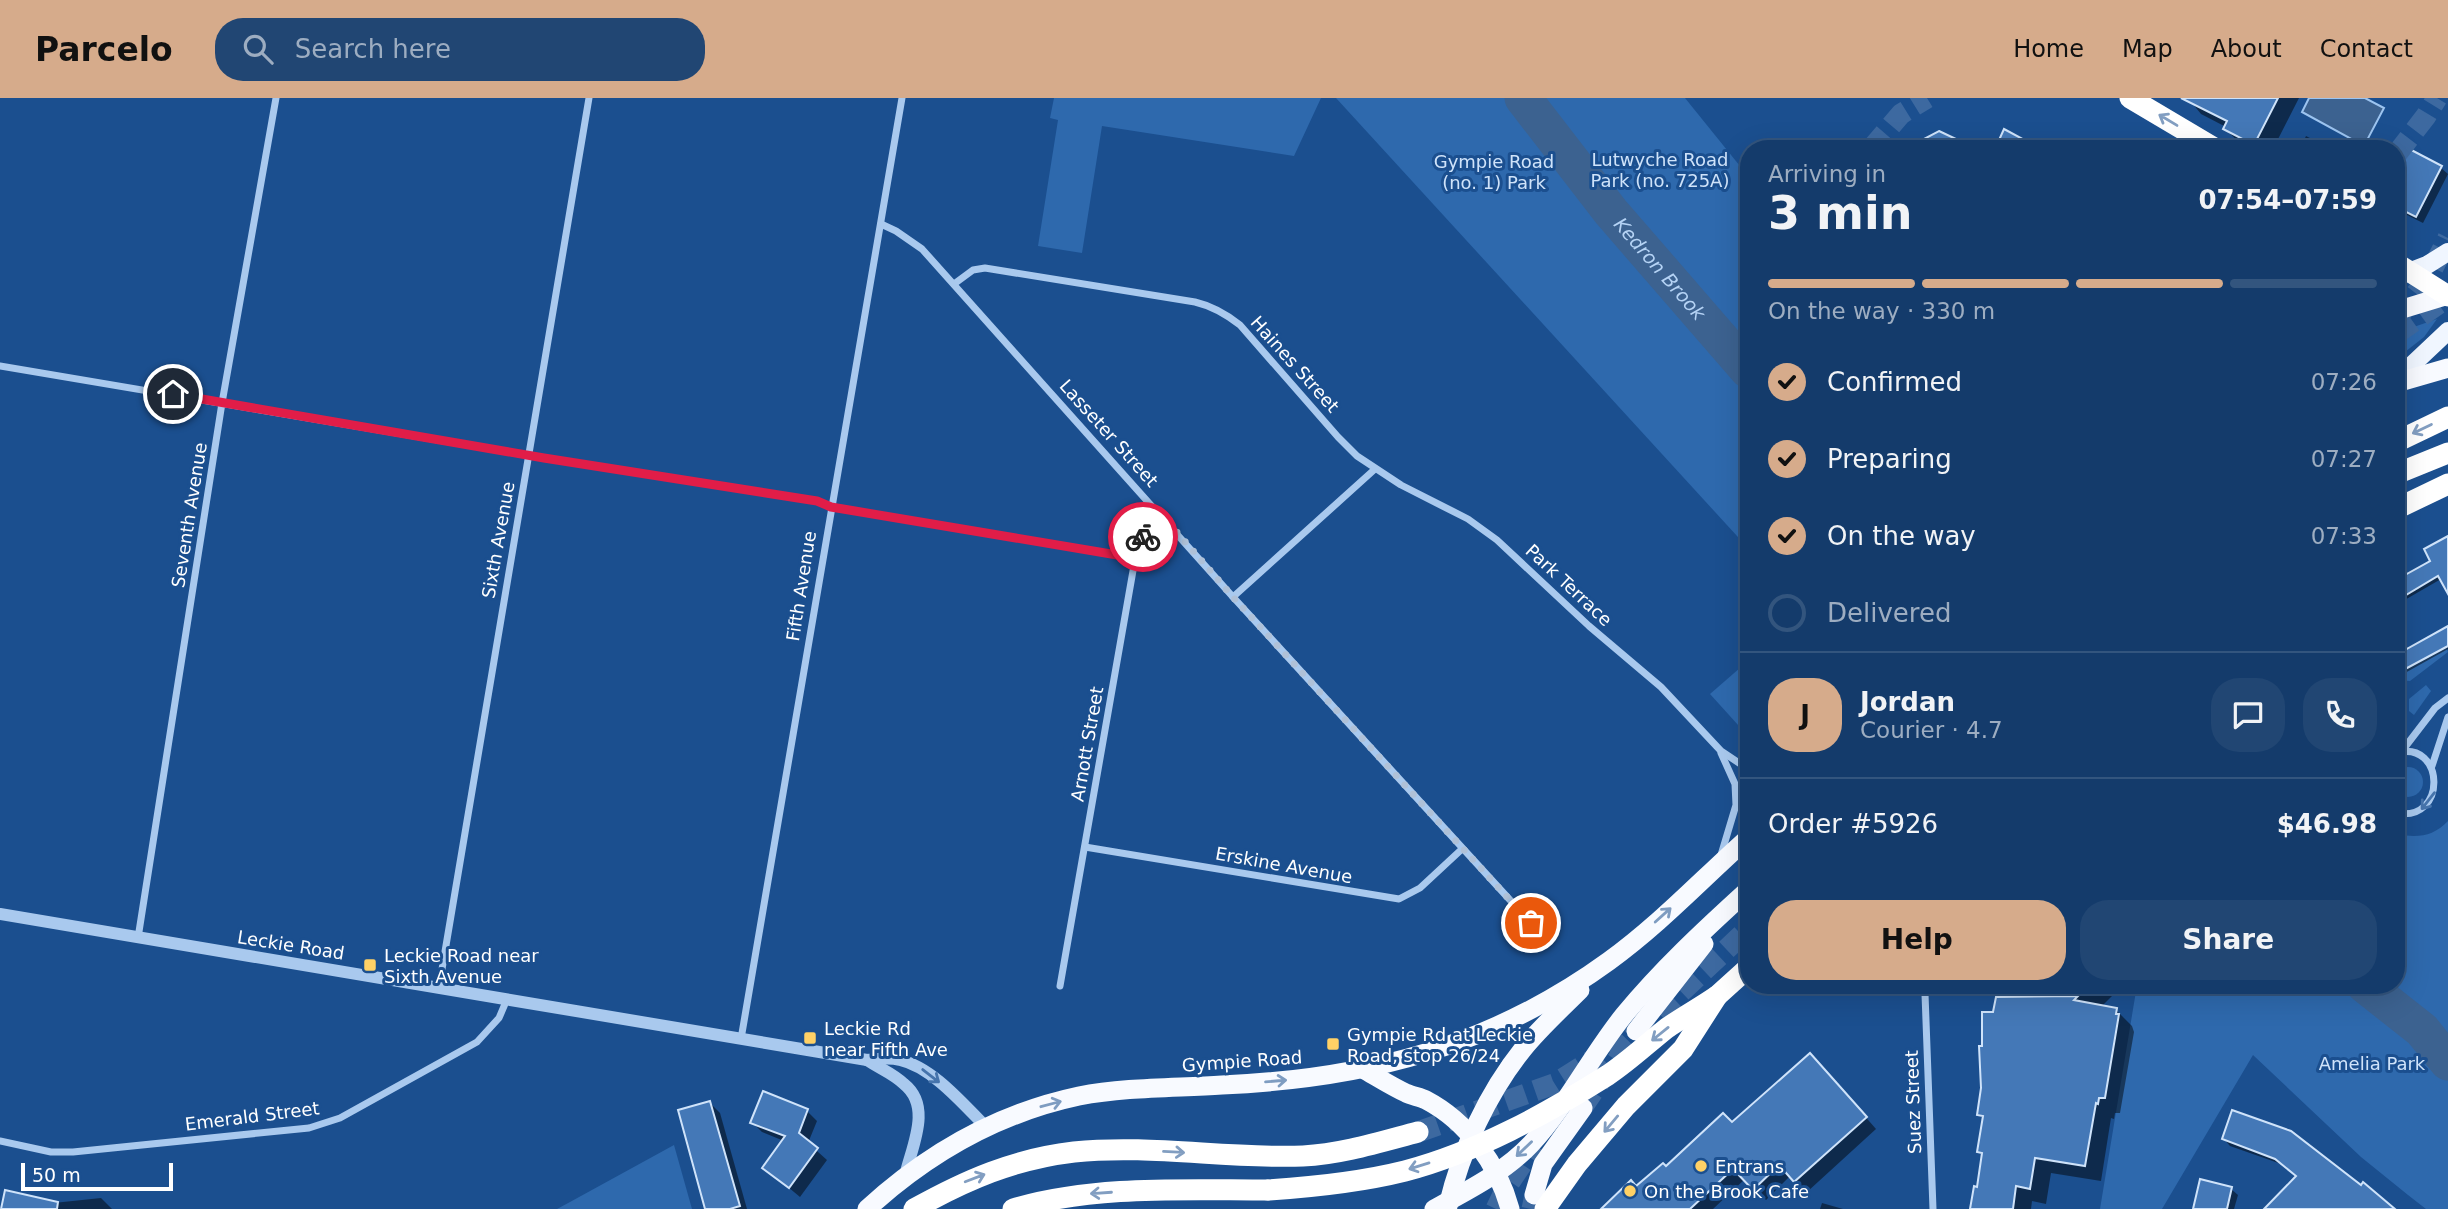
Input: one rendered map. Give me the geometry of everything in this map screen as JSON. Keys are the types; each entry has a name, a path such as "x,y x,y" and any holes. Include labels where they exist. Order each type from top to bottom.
{"highway":[{"path":"2130,98 2201,140"},
{"path":"2405,274 2448,295"},
{"path":"2405,308 2448,295"},
{"path":"2405,380 2448,368"},
{"path":"2405,438 2448,417"},
{"path":"2405,470 2448,453"},
{"path":"2405,505 2448,484"},
{"name":"Gympie Road","path":"867,1209 934,1155 986,1127 1030,1110 1080,1096 1125,1090 1281,1081 1363,1069 1428,1052 1478,1033 1563,992 1611,960 1740,845"},
{"path":"1444,1206 1496,1172 1530,1144 1648,986 1740,898"},
{"path":"1636,1031 1695,959 1726,911"},
{"path":"1444,1206 1472,1138 1504,1075 1525,1047 1611,960"},
{"path":"1013,1209 1043,1200 1077,1195 1308,1187 1405,1171 1443,1159 1547,1111 1611,1073 1669,1027 1717,996 1740,975"},
{"path":"1540,1202 1577,1164 1626,1106 1683,1049 1717,996"},
{"path":"1363,1069 1436,1106 1472,1138 1496,1172 1510,1209"},
{"path":"1540,1202 1543,1164 1583,1108"},
{"path":"914,1209 961,1183 1006,1166 1073,1152 1143,1150 1235,1156 1303,1156 1351,1150 1418,1132"}],"main road":[{"path":"2405,269 2448,252"},
{"path":"2405,373 2448,331"}],"street":[{"name":"Seventh Avenue","path":"138,938 222,403 276,98"},
{"name":"Sixth Avenue","path":"439,987 589,98"},
{"name":"Fifth Avenue","path":"741,1038 902,98"},
{"name":"Lasseter Street","path":"881,224 922,249 1233,597 1531,923"},
{"name":"Haines Street","path":"954,284 973,270 985,268 1207,305 1240,325 1338,437 1375,469"},
{"path":"0,366 817,501 831,507 1135,558"},
{"path":"1233,597 1375,469"},
{"name":"Park Terrace","path":"1375,469 1468,519 1497,540 1589,626 1661,687 1721,751 1740,764"},
{"name":"Arnott Street","path":"1060,986 1135,558 1141,540 1163,516"},
{"path":"2405,745 2435,708 2448,698"},
{"path":"2432,766 2448,717"},
{"name":"Park Terrace","path":"1718,866 1736,805 1735,785 1721,751"},
{"path":"2405,753 2419,754 2432,766 2436,776 2436,787 2427,806 2405,814"},
{"name":"Erskine Avenue","path":"1084,847 1390,898 1413,893 1462,849"},
{"name":"Leckie Road","path":"0,914 867,1060 899,1059 930,1074 986,1127"},
{"name":"Suez Street","path":"1925,994 1933,1209"},
{"name":"Emerald Street","path":"0,1141 51,1152 73,1152 317,1126 340,1118 477,1042 499,1018 507,998"},
{"name":"Leckie Road","path":"867,1060 904,1083 917,1102 919,1125 905,1177"}],"green space":[{"path":"1054,98 1321,98 1294,156 1102,126 1082,253 1038,246 1058,120 1050,118"},
{"name":"Gympie Road (no. 1) Park","path":"1336,98 1685,98 1740,166 1740,539"},
{"path":"2437,319 2424,337 2405,352 2405,330"},
{"path":"2446,647 2448,652 2410,681 2405,681 2405,669"},
{"path":"1740,668 1740,727 1710,694"},
{"path":"2426,685 2431,691 2414,715 2409,711 2409,699"},
{"path":"2405,768 2414,768 2422,776 2422,788 2414,796 2405,796"},
{"name":"Amelia Park","path":"2448,821 2448,1209 2426,1209 2408,1195 2361,1157 2253,1055 2162,1209 2100,1209 2136,994 2405,994 2405,835 2424,835"},
{"path":"674,1145 692,1209 557,1209 570,1202"}],"shaded area":[{"path":"2309,98 2365,98 2384,108 2367,140 2353,140 2302,112"}],"building":[{"path":"2181,98 2278,98 2257,140 2244,140 2223,129 2227,121"},
{"path":"2004,129 2024,140 1999,140"},
{"path":"1939,131 1958,140 1922,140"},
{"path":"2405,147 2442,166 2416,217 2405,212"},
{"path":"2448,536 2448,594 2438,576 2405,596 2405,575 2430,561 2424,549"},
{"path":"2448,626 2448,646 2405,669 2405,650"},
{"path":"2078,996 2074,1000 2117,1008 2116,1014 2119,1014 2105,1098 2099,1098 2098,1104 2096,1103 2085,1166 2035,1158 2030,1189 2016,1186 2013,1209 1970,1209 1974,1186 1977,1187 1982,1153 1977,1152 1983,1116 1977,1115 1981,1088 1979,1046 1982,1046 1982,1012 1993,1012 1996,997"},
{"path":"1810,1053 1867,1117 1794,1182 1779,1165 1753,1190 1733,1169 1690,1209 1601,1209 1631,1180 1636,1186 1663,1163 1666,1166 1723,1113 1732,1122"},
{"path":"763,1091 808,1109 799,1133 818,1148 789,1188 762,1168 785,1136 750,1123"},
{"path":"710,1101 740,1206 730,1209 705,1209 678,1110"},
{"path":"2232,1110 2291,1131 2361,1185 2363,1182 2395,1209 2264,1209 2296,1176 2275,1159 2222,1139"},
{"path":"2200,1179 2232,1187 2227,1209 2193,1209"},
{"path":"5,1190 58,1202 57,1209 1,1209"}],"waterway":[{"name":"Kedron Brook","path":"1523,98 1611,212 1740,361"},
{"name":"Kedron Brook","path":"2376,994 2422,1030 2448,1062"}],"tunnel":[{"path":"1879,140 1901,114 1927,98"},
{"path":"2405,143 2437,98"},
{"path":"2405,308 2428,278 2448,238"},
{"path":"2405,328 2448,297"},
{"path":"1593,1079 1740,937"},
{"path":"1583,1108 1636,1031"},
{"path":"1418,1132 1554,1084 1597,1057"},
{"path":"1496,1209 1507,1186 1535,1145"},
{"path":"1531,1209 1534,1195"}],"way so far":[{"path":"1143,537 1163,516 1233,597 1531,923"}],"place":[{"name":"Leckie Road near Sixth Avenue","path":"370,965"},
{"name":"Leckie Rd near Fifth Ave","path":"810,1038"},
{"name":"Gympie Rd at Leckie Road, stop 26/24","path":"1333,1044"},
{"name":"Entrans","path":"1701,1166"},
{"name":"On the Brook Cafe","path":"1630,1191"}],"route":[{"path":"173,394 544,458 817,501 831,507 1135,558 1143,537"}],"park label":[{"name":"Lutwyche Road Park (no. 725A)","path":"1660,169"}]}
